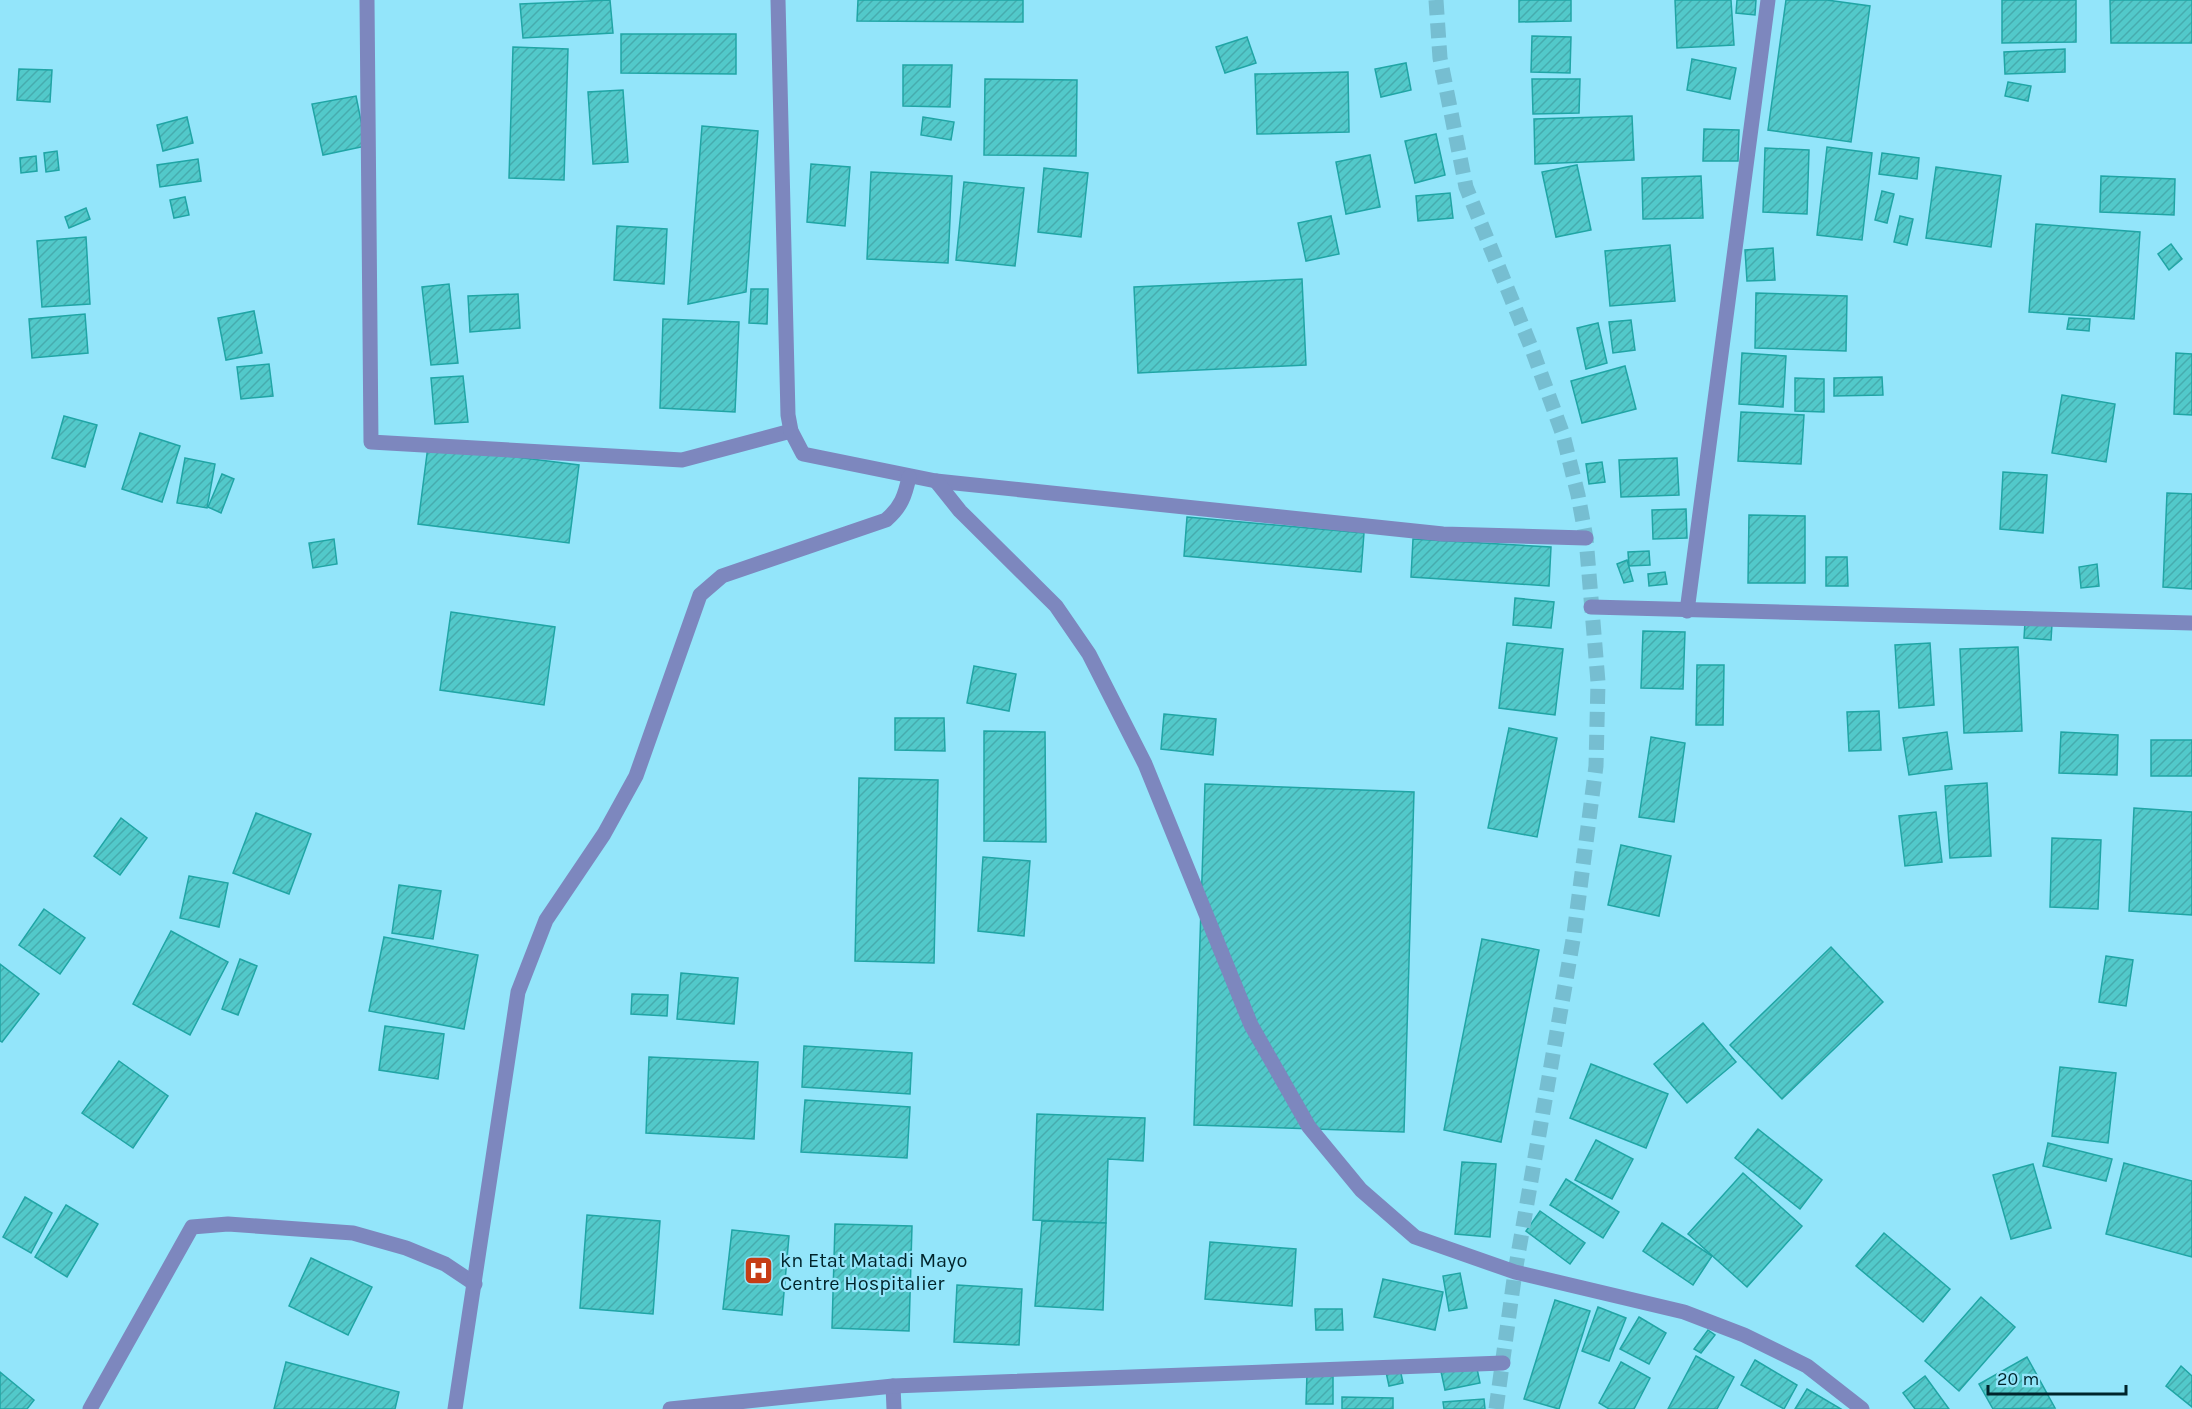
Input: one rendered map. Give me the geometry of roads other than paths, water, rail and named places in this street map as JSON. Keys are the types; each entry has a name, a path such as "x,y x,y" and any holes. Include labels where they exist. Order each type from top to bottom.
{"street":[{"path":"367,0 371,442 682,460 791,431"},
{"path":"778,0 788,415 791,431 803,453 936,481 1443,534 1586,538"},
{"path":"1687,611 1768,0"},
{"path":"455,1409 518,992 546,920 604,834 636,776 700,595 722,576 886,520 899,509 905,496 909,477"},
{"path":"936,481 960,511 1056,606 1089,654 1145,764 1251,1025 1309,1127 1361,1190 1415,1237 1515,1272 1684,1312 1744,1335 1807,1366 1862,1409"},
{"path":"1592,607 2192,623"},
{"path":"90,1409 192,1227 228,1224 353,1233 406,1248 435,1260 475,1284"},
{"path":"670,1409 893,1386 1503,1363"},
{"path":"893,1386 894,1409"}],"tunnel":[{"path":"1436,0 1440,58 1466,187 1533,352 1563,435 1578,495 1586,538 1598,682 1596,766 1574,934 1515,1272 1496,1409"}],"place":[{"name":"kn Etat Matadi Mayo Centre Hospitalier","path":"759,1271"}]}
